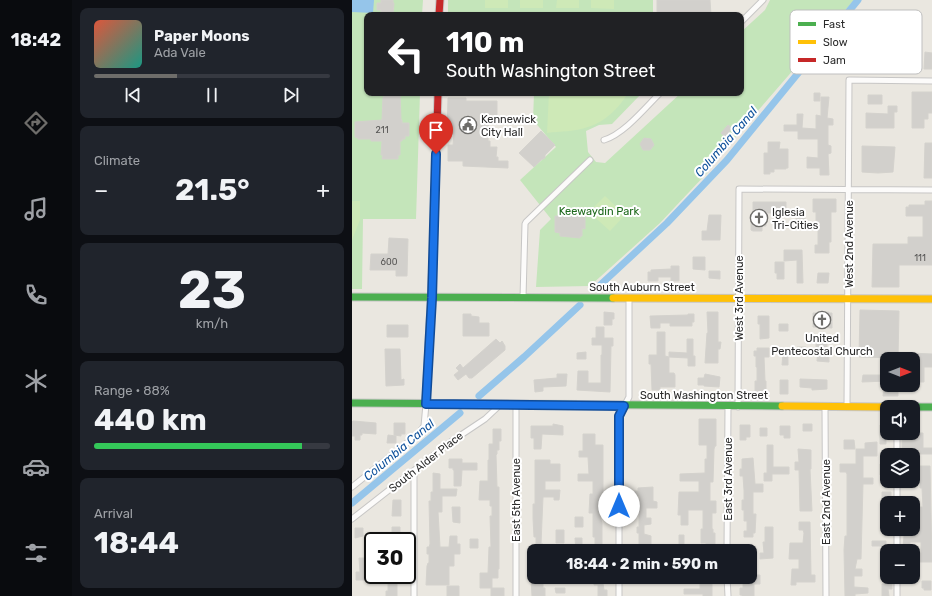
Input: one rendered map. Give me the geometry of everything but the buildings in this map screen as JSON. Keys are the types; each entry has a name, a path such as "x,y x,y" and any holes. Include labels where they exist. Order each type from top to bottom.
{"street":[{"path":"439,12 440,0"},
{"path":"744,19 763,0"},
{"name":"West 2nd Avenue","path":"847,407 849,298 849,80 932,81"},
{"path":"352,487 418,434 424,426 432,298 438,96"},
{"path":"604,140 620,132 657,96"},
{"path":"523,298 525,224 528,219 590,160"},
{"name":"West 3rd Avenue","path":"738,407 739,189 849,190"},
{"path":"849,190 932,190"},
{"name":"South Auburn Street","path":"352,297 932,299"},
{"path":"619,544 619,416 629,397 629,298"},
{"name":"South Washington Street","path":"352,403 880,407"},
{"name":"South Alder Place","path":"352,519 449,442 485,419 500,405"},
{"name":"East 5th Avenue","path":"516,405 516,596"},
{"name":"East 3rd Avenue","path":"727,544 728,407"},
{"name":"East 2nd Avenue","path":"825,407 826,596"},
{"path":"920,407 932,407"},
{"path":"414,471 414,596"},
{"path":"619,584 619,596"},
{"path":"727,584 728,596"},
{"path":"898,584 898,596"}],"green space":[{"path":"352,0 423,0 422,12 364,12 364,96 420,96 416,219 363,219 362,289 352,289"},
{"path":"448,0 653,0 653,12 448,12"},
{"path":"485,0 508,0 508,8 485,8"},
{"path":"520,0 543,0 543,8 520,8"},
{"path":"557,0 579,0 579,8 556,8"},
{"path":"591,0 614,0 614,9 591,8"},
{"name":"Keewaydin Park","path":"770,0 854,0 845,10 790,10 790,74 742,129 706,174 660,223 590,286 536,287 540,230 551,219 520,180 556,147 533,120 534,96 639,96 612,124 599,125 586,131 588,152 596,162 605,163 678,96 744,96 744,29 765,10"},
{"path":"549,96 626,96 611,114 594,125 578,130 547,133"},
{"path":"605,196 625,215 610,231 589,212"},
{"path":"352,201 360,201 360,220 352,240"}],"water":[{"path":"352,0 374,0 373,12 352,12"}],"waterway":[{"name":"Columbia Canal","path":"850,10 858,0"},
{"name":"Columbia Canal","path":"597,288 667,223 727,160 797,74"},
{"name":"Columbia Canal","path":"479,396 580,305"},
{"name":"Columbia Canal","path":"352,503 460,413"}],"traffic: fast":[{"path":"352,297 613,298"},
{"path":"352,403 782,406"},
{"path":"920,407 932,407"}],"traffic: slow":[{"path":"426,404 433,263"},
{"path":"613,298 932,299"},
{"path":"782,406 880,407"}],"traffic: jam":[{"path":"439,12 440,0"},
{"path":"433,263 438,96"}],"place":[{"name":"Kennewick City Hall","path":"468,125"},
{"name":"Iglesia Tri-Cities","path":"759,218"},
{"name":"United Pentecostal Church","path":"822,320"}],"route":[{"path":"436,154 432,298 426,404 624,406 619,416 619,506"}]}
